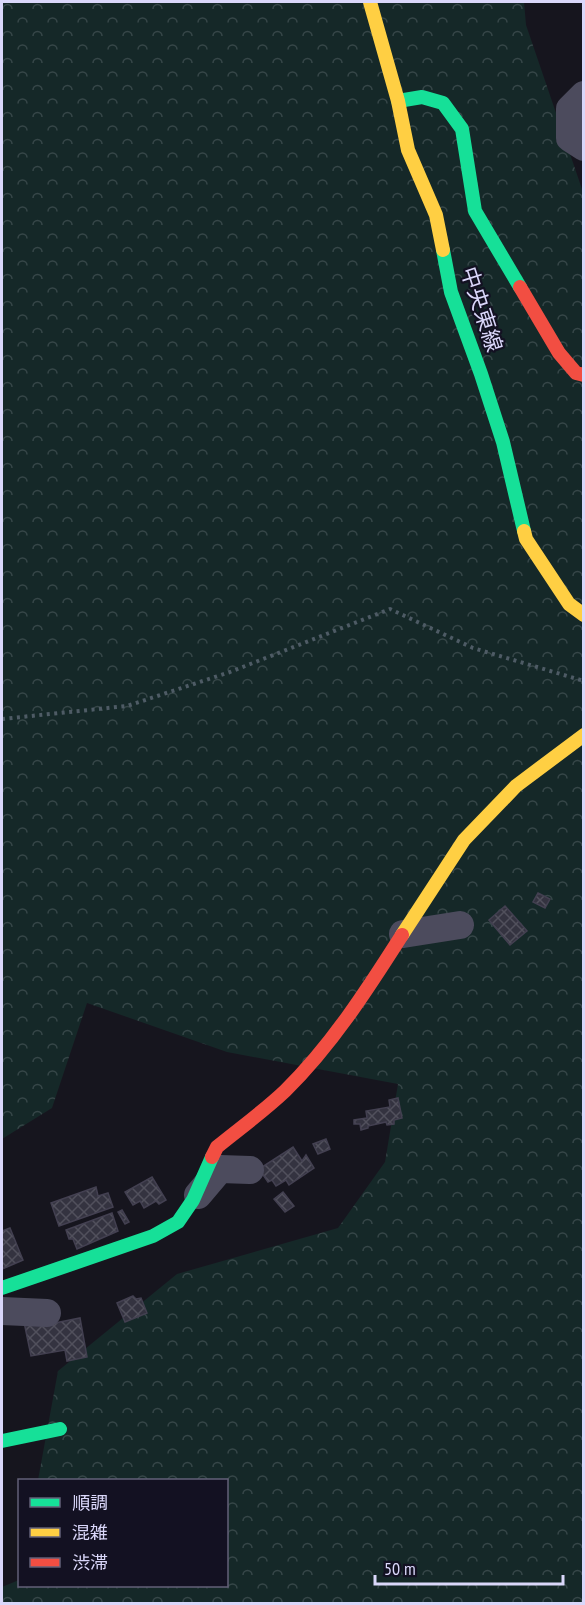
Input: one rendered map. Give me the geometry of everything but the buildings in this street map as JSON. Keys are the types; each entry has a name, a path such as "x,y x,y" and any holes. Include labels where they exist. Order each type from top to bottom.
{"street":[{"name":"中央東線","path":"370,2 398,101 408,150 436,214 451,291 503,442 526,539 569,604 584,615"},
{"path":"584,95 570,110 570,138 584,147"},
{"path":"398,101 422,97 443,104 462,129 474,211 559,353 576,373 584,375"},
{"path":"193,1200 217,1147 284,1092 311,1063 366,992 464,840 516,786 584,735"},
{"path":"403,934 460,925"},
{"path":"2,1288 153,1236 178,1222 193,1200 220,1169 250,1170"},
{"path":"2,1311 47,1313"},
{"path":"2,1441 60,1429"}],"path":[{"path":"2,719 127,706 230,672 390,609 473,648 584,681"}],"green space":[{"path":"2,2 524,2 526,25 584,195 583,1603 2,1603 2,1587 18,1580 18,1587 228,1587 228,1479 38,1479 58,1371 177,1274 338,1228 385,1162 398,1084 227,1052 87,1003 52,1108 2,1139"}],"traffic: fast":[{"path":"398,101 422,97 443,103 462,129 475,211 520,287"},
{"path":"443,250 451,292 503,442 524,531"},
{"path":"2,1288 153,1236 178,1222 193,1200 212,1157"},
{"path":"2,1441 60,1429"}],"traffic: slow":[{"path":"370,2 398,101 408,150 436,215 443,250"},
{"path":"524,531 526,539 569,604 584,615"},
{"path":"402,935 464,840 516,786 584,735"}],"traffic: jam":[{"path":"520,287 559,353 576,373 584,375"},
{"path":"212,1157 217,1147 260,1113 302,1074 362,997 402,935"}]}
